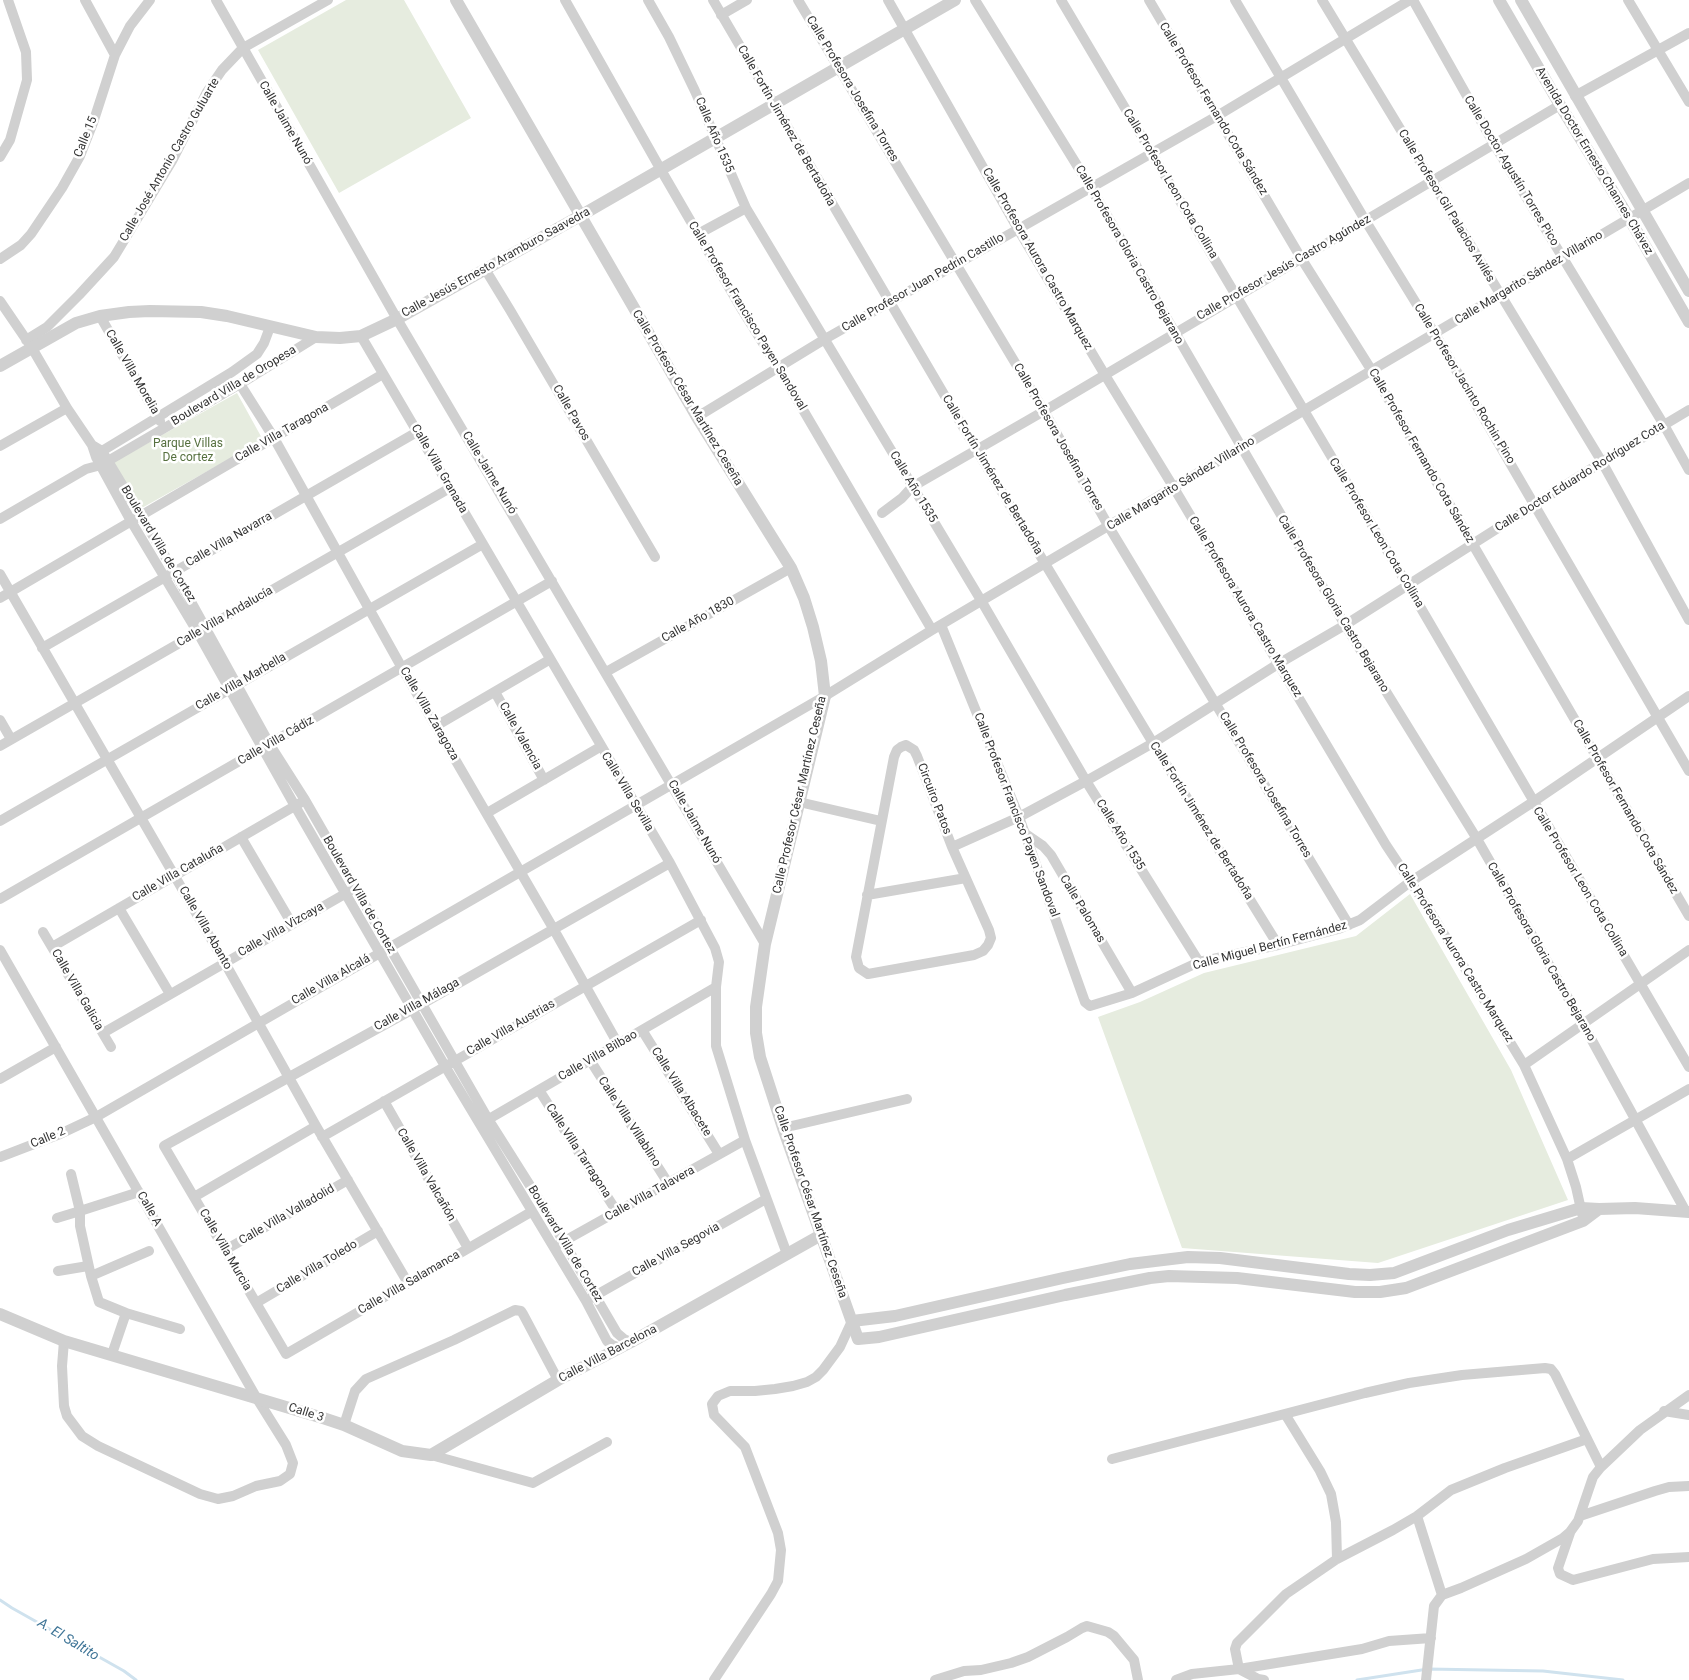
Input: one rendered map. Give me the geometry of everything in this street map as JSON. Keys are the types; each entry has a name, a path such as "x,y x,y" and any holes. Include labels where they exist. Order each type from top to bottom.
{"street":[{"path":"0,3 7,0 26,52 27,80 10,140 0,157"},
{"path":"85,0 115,55"},
{"name":"Calle 15","path":"0,258 20,245 31,234 62,188 80,156 93,124 115,55 130,26 150,0"},
{"name":"Calle Jaime Nunó","path":"216,0 397,319 765,944"},
{"name":"Calle José Antonio Castro Guluarte","path":"29,344 79,295 114,257 172,161 207,92 222,70 243,48 328,0"},
{"name":"Calle Profesor César Martínez Ceseña","path":"456,0 697,417 791,568 804,598 813,627 821,661 825,696 765,944 756,1007 756,1032 760,1057 783,1128 858,1338"},
{"name":"Calle Profesor Francisco Payen Sandoval","path":"565,0 741,308 936,628 950,645 1018,817 1088,1006"},
{"name":"Calle Año 1535","path":"648,0 669,37 746,208 982,602 1086,781 1199,962"},
{"name":"Calle Fortín Jiménez de Bertadoña","path":"713,0 772,104 976,449 1152,742 1278,945"},
{"path":"721,15 747,0"},
{"name":"Calle Profesora Josefina Torres","path":"798,0 1044,411 1109,527 1350,925"},
{"name":"Calle Profesora Aurora Castro Marquez","path":"888,0 1018,228 1105,375 1386,845 1524,1065 1567,1159 1576,1186 1584,1221"},
{"name":"Calle Jesús Ernesto Aramburo Saavedra","path":"0,366 29,344 76,323 100,316 150,311 201,312 227,316 316,338 361,336 397,319 580,216 955,0"},
{"name":"Calle Profesora Gloria Castro Bejarano","path":"975,0 1091,188 1345,625 1477,839 1583,1024 1687,1212"},
{"name":"Calle Profesor Leon Cota Collina","path":"1061,0 1408,586 1689,1067"},
{"name":"Calle Profesor Fernando Cota Sández","path":"1149,0 1301,258 1372,372 1689,916"},
{"name":"Calle Profesor Jacinto Rochin Pino","path":"1235,0 1435,334 1689,771"},
{"name":"Calle Profesor Gil Palacios Avilés","path":"1322,0 1602,462 1689,620"},
{"name":"Calle Profesor Juan Pedrin Castillo","path":"697,417 825,339 1217,116 1412,0"},
{"name":"Calle Doctor Agustín Torres Pico","path":"1412,0 1494,144 1664,425 1689,470"},
{"name":"Avenida Doctor Ernesto Channes Chávez","path":"1499,0 1689,322"},
{"name":"Avenida Doctor Ernesto Channes Chávez","path":"1521,0 1689,291"},
{"path":"1628,0 1689,102"},
{"path":"1576,96 1689,33"},
{"name":"Calle Profesor Jesús Castro Agúndez","path":"882,513 902,498 912,486 1044,411 1560,105"},
{"name":"Calle Margarito Sández Villarino","path":"671,784 825,696 1045,563 1372,372 1689,183"},
{"path":"698,234 746,208"},
{"name":"Calle Pavos","path":"485,269 655,557"},
{"name":"Boulevard Villa de Cortez","path":"0,302 29,344 67,408 141,516 174,572 202,630 266,746 295,806 350,891 384,949 484,1122 531,1212 558,1245 596,1295 617,1333 624,1339 626,1345 612,1345 608,1341 558,1245 541,1203 484,1122"},
{"name":"Calle Villa Morelia","path":"100,316 163,428"},
{"name":"Boulevard Villa de Oropesa","path":"102,459 157,417 232,372 257,354 264,343 270,327"},
{"name":"Calle Villa Granada","path":"361,336 517,602"},
{"name":"Boulevard Villa de Oropesa","path":"102,459 163,428 316,338"},
{"name":"Calle Villa Taragona","path":"0,598 383,374"},
{"name":"Calle Villa Zaragoza","path":"240,384 274,438 402,668 521,872 618,1044"},
{"path":"0,446 67,408"},
{"name":"Calle Doctor Eduardo Rodríguez Cota","path":"952,847 1018,817 1086,781 1216,705 1278,664 1345,625 1602,462 1689,410"},
{"name":"Calle Villa Navarra","path":"42,648 417,432"},
{"path":"0,519 102,459"},
{"name":"Boulevard Villa de Cortez","path":"102,459 131,521 164,577 202,630"},
{"name":"Calle Villa Andalucía","path":"0,746 450,488"},
{"name":"Calle Villa Marbella","path":"0,820 482,544"},
{"name":"Calle Año 1830","path":"606,672 791,568"},
{"name":"Calle Villa Abanto","path":"0,574 225,963 322,1137 408,1283"},
{"name":"Calle Villa Cádiz","path":"0,900 552,581"},
{"name":"Calle Villa Sevilla","path":"517,602 549,660 670,863 718,954 716,987"},
{"path":"436,726 549,660"},
{"name":"Calle Valencia","path":"495,692 544,780"},
{"name":"Calle Miguel Bertín Fernández","path":"1088,1006 1132,993 1199,962 1278,945 1350,925 1360,920 1410,882 1533,802 1689,696"},
{"path":"0,720 11,739"},
{"name":"Boulevard Villa de Cortez","path":"266,746 305,800 350,891"},
{"name":"Circuiro Patos","path":"906,746 914,750 917,756 952,847 989,930 990,938 988,945 983,951 974,955 868,974 859,968 856,958 881,821 894,757 897,750 906,746"},
{"path":"487,813 600,747"},
{"name":"Calle Villa Alcalá","path":"96,1117 671,784"},
{"name":"Calle Villa Cataluña","path":"52,947 305,800"},
{"path":"799,802 881,821"},
{"name":"Calle Palomas","path":"1024,833 1043,846 1050,854 1132,993"},
{"path":"241,837 292,924"},
{"name":"Calle Villa Málaga","path":"164,1146 670,863"},
{"path":"867,894 966,878"},
{"name":"Calle Villa Vizcaya","path":"103,1033 350,891"},
{"path":"119,908 170,994"},
{"name":"Calle Villa Austrias","path":"322,1137 700,920"},
{"name":"Calle Villa Galicia","path":"43,932 111,1048"},
{"name":"Calle A","path":"0,950 256,1397 286,1445 293,1463 290,1474 280,1481 256,1486 233,1496 218,1499 200,1494 98,1446 82,1436 67,1416 64,1406 62,1366 64,1341"},
{"path":"1524,1065 1689,950"},
{"path":"716,987 716,1046 745,1140 787,1254"},
{"name":"Calle Villa Bilbao","path":"484,1122 716,987"},
{"name":"Calle Villa Albacete","path":"642,1030 719,1154"},
{"path":"0,1079 56,1048"},
{"name":"Calle Villa Villablino","path":"590,1060 668,1183"},
{"path":"1567,1159 1689,1089"},
{"name":"Calle Villa Tarragona","path":"539,1090 617,1212"},
{"path":"783,1128 907,1099"},
{"name":"Calle Villa Valcañón","path":"384,1101 468,1248"},
{"name":"Calle 2","path":"0,1157 60,1134 96,1117"},
{"path":"194,1197 316,1126"},
{"name":"Calle Villa Talavera","path":"558,1245 745,1140"},
{"name":"Calle Villa Murcia","path":"164,1146 286,1354"},
{"path":"72,1174 89,1271 99,1302 126,1313 180,1329"},
{"name":"Calle Villa Valladolid","path":"225,1250 348,1180"},
{"path":"57,1218 139,1192"},
{"name":"Calle Villa Segovia","path":"586,1301 766,1199"},
{"path":"714,1680 775,1588 781,1566 781,1550 778,1533 745,1447 714,1415 712,1404 718,1396 730,1391 775,1389 807,1382 823,1370 840,1348 852,1321 895,1316 1130,1264 1188,1257 1220,1258 1349,1274 1394,1273 1508,1230 1581,1208 1599,1210 1635,1208 1687,1212"},
{"path":"840,1348 858,1338 879,1337 1065,1295 1169,1276 1213,1276 1355,1292 1380,1292 1406,1288 1584,1221 1599,1210"},
{"name":"Calle Villa Salamanca","path":"286,1354 531,1212"},
{"name":"Calle Villa Toledo","path":"256,1303 378,1231"},
{"name":"Calle Villa Barcelona","path":"431,1455 558,1380 626,1345 821,1235"},
{"path":"58,1272 89,1271 148,1251"},
{"path":"1284,1283 1288,1266"},
{"path":"1063,1278 1065,1295"},
{"path":"344,1425 355,1391 366,1379 454,1340 515,1310 521,1311 523,1314 558,1380"},
{"path":"112,1354 126,1313"},
{"name":"Calle 3","path":"0,1314 64,1341 256,1397 344,1425 402,1451 431,1455 533,1483 607,1442"},
{"path":"1112,1459 1409,1383 1462,1375 1549,1368 1555,1374 1601,1467"},
{"path":"1689,1395 1618,1448 1593,1477 1580,1516 1570,1532 1558,1568 1560,1574 1572,1580 1653,1559 1689,1557"},
{"path":"1664,1412 1689,1415"},
{"path":"1285,1414 1320,1471 1331,1494 1336,1522 1337,1559"},
{"path":"1239,1669 1235,1649 1237,1643 1286,1594 1337,1559 1417,1516 1450,1490 1504,1468 1587,1439"},
{"path":"1580,1516 1669,1487 1689,1486"},
{"path":"1417,1516 1442,1595"},
{"path":"1426,1680 1434,1606 1442,1595 1526,1559 1570,1532"},
{"path":"935,1680 964,1671 994,1668 1028,1657 1087,1626 1108,1632 1114,1636 1134,1660 1138,1680"},
{"path":"1176,1680 1192,1674 1239,1669 1362,1649 1389,1641 1431,1638"},
{"path":"1239,1669 1258,1679 1264,1680"}],"green space":[{"path":"346,0 404,0 471,118 339,193 258,50"},
{"name":"Parque Villas De cortez","path":"237,393 263,440 140,509 114,462"},
{"path":"1410,894 1511,1070 1568,1200 1378,1263 1182,1248 1098,1017 1140,1002 1204,973 1356,936"}],"waterway":[{"name":"A. El Saltito","path":"0,1600 124,1671 136,1680"},
{"name":"A. El Saltito","path":"1357,1680 1428,1669 1543,1671 1623,1680"}]}
